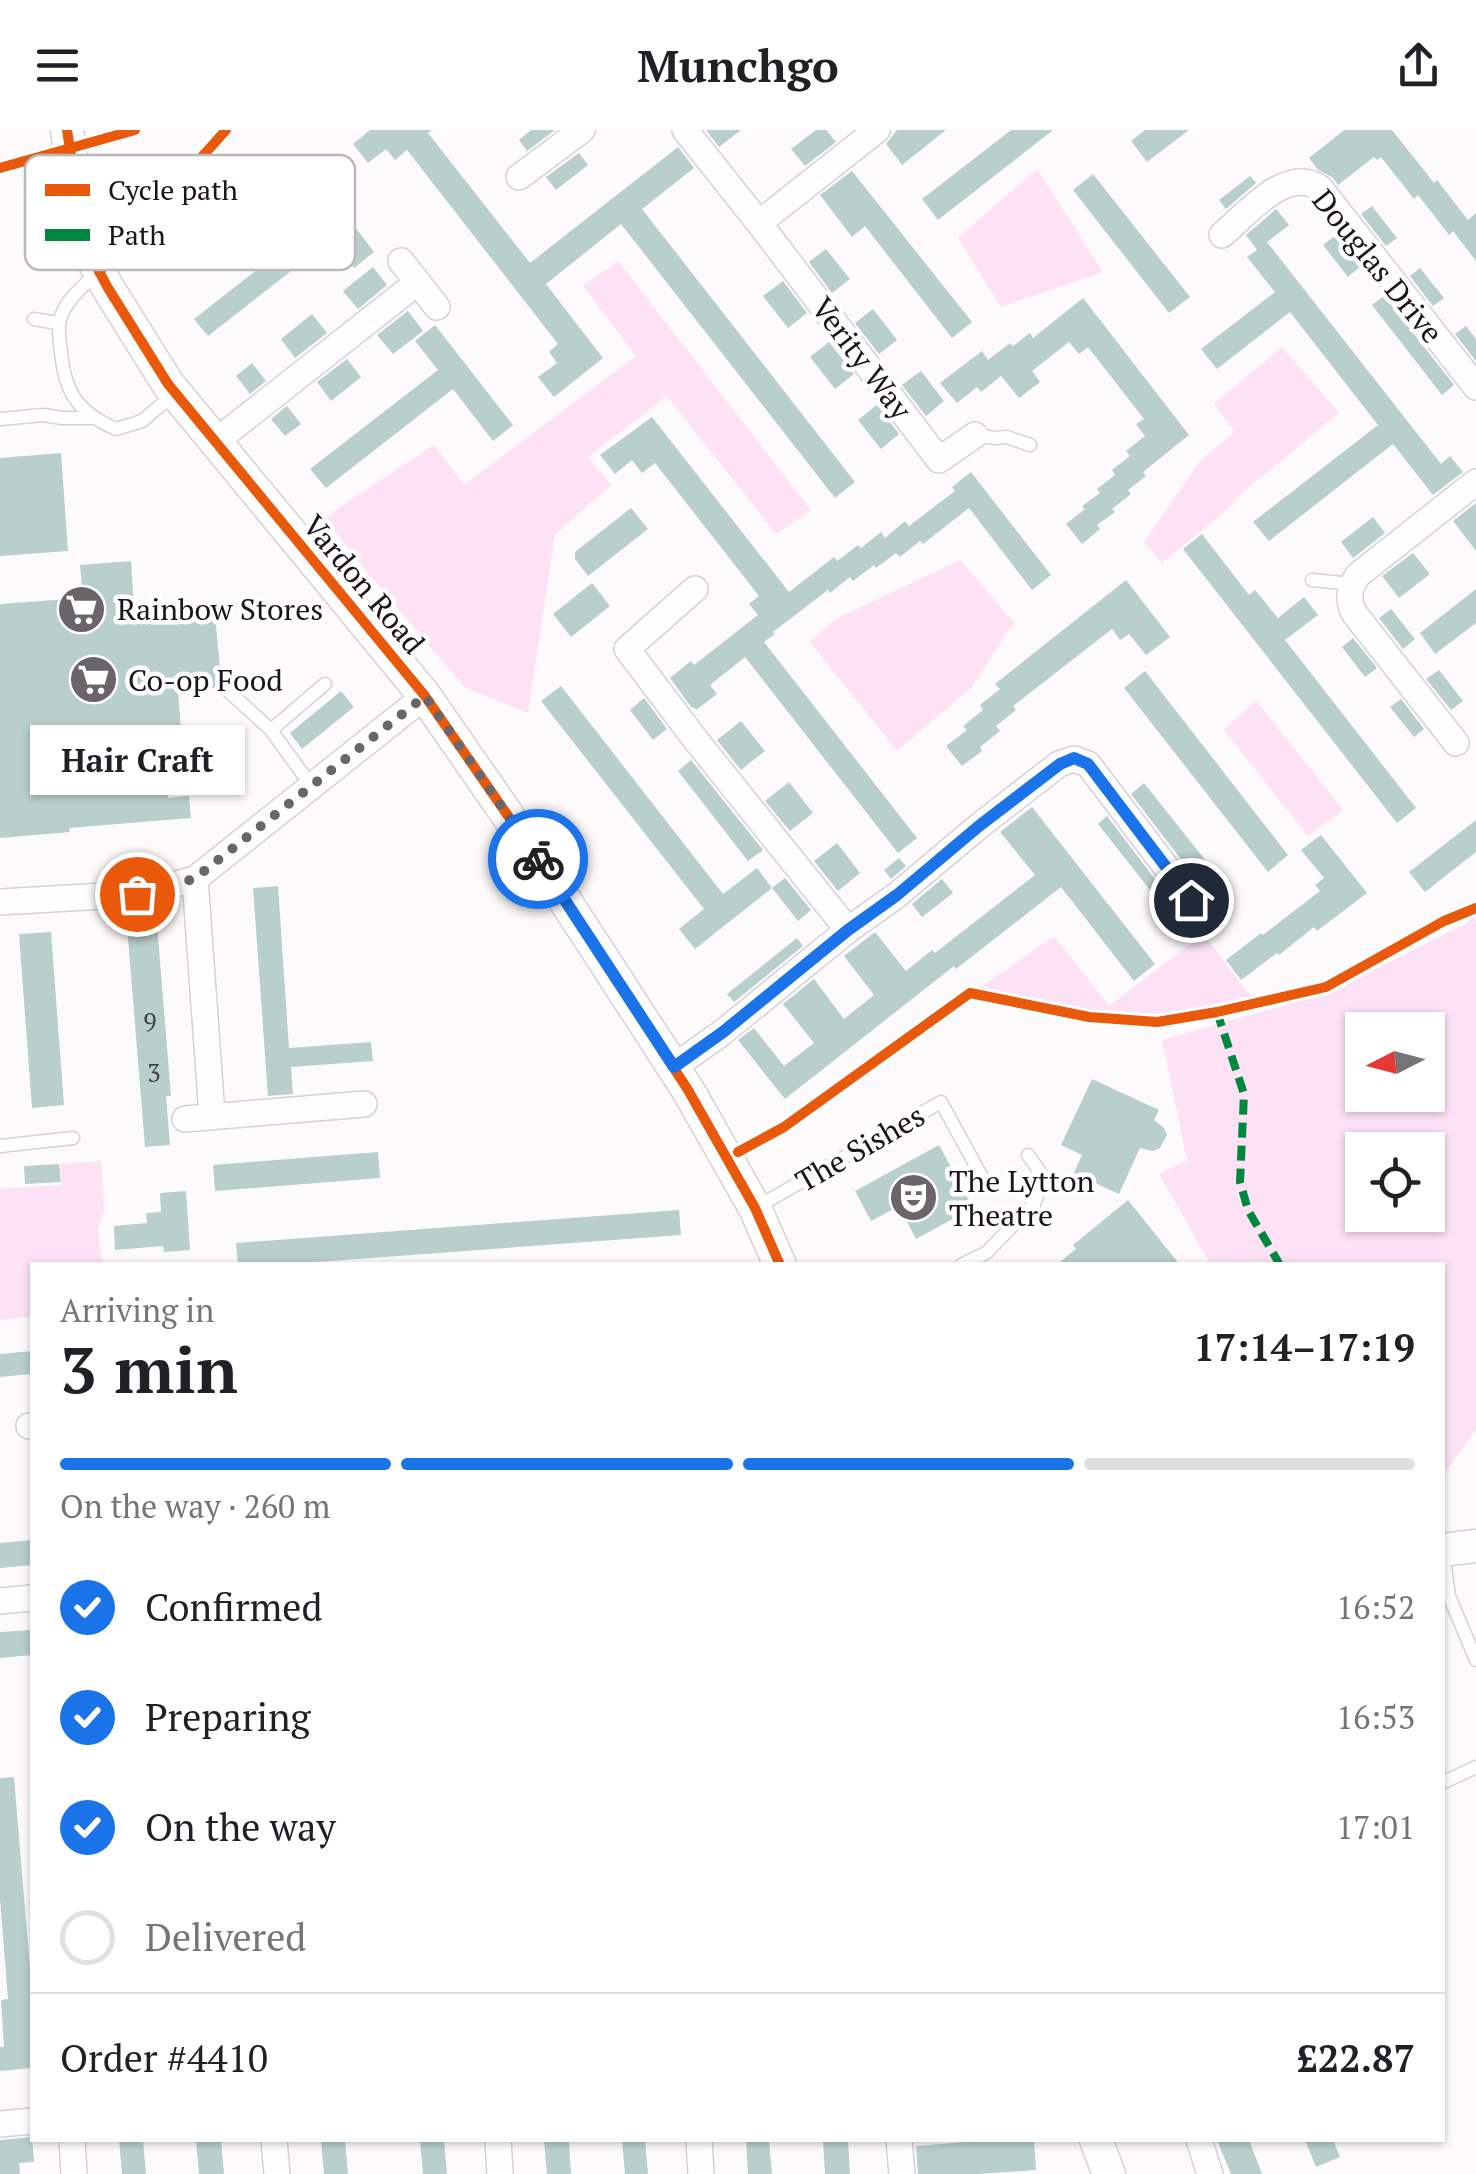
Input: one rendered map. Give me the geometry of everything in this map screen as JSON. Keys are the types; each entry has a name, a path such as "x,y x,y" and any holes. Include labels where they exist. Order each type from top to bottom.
{"street":[{"name":"Vardon Road","path":"67,130 71,155"},
{"path":"520,177 582,130"},
{"name":"Verity Way","path":"686,130 940,460 975,434"},
{"path":"759,222 877,130"},
{"name":"Douglas Drive","path":"1222,234 1276,189 1289,182 1312,183 1320,188 1476,386"},
{"path":"401,261 437,307"},
{"name":"Vardon Road","path":"99,272 176,393 425,696 542,865 674,1067 755,1208 779,1262"},
{"path":"215,442 418,282"},
{"path":"1456,743 1354,613 1350,598 1358,575 1476,482"},
{"path":"695,589 627,650 848,930"},
{"path":"0,902 137,894 194,879 425,696"},
{"path":"674,1067 897,895 979,826 1060,764 1074,758 1088,764 1191,900"},
{"path":"194,879 212,1116"},
{"path":"185,1119 364,1104"},
{"path":"1445,1551 1476,1546"},
{"path":"0,1601 30,1598"},
{"path":"0,2124 30,2121"},
{"path":"72,2142 74,2174"},
{"path":"274,2142 276,2174"},
{"path":"498,2142 500,2174"},
{"path":"699,2142 701,2174"},
{"path":"899,2142 902,2174"},
{"path":"1097,2142 1109,2174"},
{"path":"1201,2142 1210,2174"}],"lane":[{"path":"99,272 79,290 58,323 62,364 74,399 93,418 116,429 142,421 176,393"},
{"path":"34,319 58,323"},
{"path":"0,419 44,415 93,418"},
{"path":"975,434 1008,436 1030,444"},
{"path":"1312,580 1352,584"},
{"path":"271,730 326,684"},
{"path":"225,688 271,730 312,787"},
{"name":"The Sishes","path":"755,1208 941,1102 983,1179"},
{"path":"0,1146 73,1138"},
{"path":"966,1262 986,1252 1034,1204 1044,1178 1028,1156"},
{"path":"1445,1570 1449,1596 1476,1660"},
{"path":"1445,1782 1476,1767"}],"shaded area":[{"path":"1037,169 1103,272 1001,307 958,238"},
{"path":"618,261 811,510 776,534 667,396 588,457 611,485 555,535 528,713 464,687 326,519 434,445 464,485 636,356 583,286"},
{"path":"1282,347 1339,413 1162,563 1144,542 1201,460 1235,432 1214,404"},
{"path":"960,560 1015,624 971,688 897,751 810,642 834,620"},
{"path":"1256,700 1343,810 1308,836 1224,730"},
{"path":"1476,915 1476,1429 1445,1473 1445,1262 1209,1262 1159,1174 1187,1160 1162,1040 1328,993"},
{"path":"1203,934 1254,1000 1152,1017 1087,1011 977,990 1054,936 1109,1006"},
{"path":"101,1161 104,1211 98,1229 104,1262 30,1262 30,1317 0,1320 0,1189 62,1185 60,1164"}],"building":[{"path":"370,130 432,130 428,133 530,263 678,147 694,168 642,209 855,482 835,498 621,224 546,284 603,358 554,397 538,377 557,363 549,352 558,344 407,150 395,160 386,149 368,163 353,144"},
{"path":"531,130 555,130 527,151 519,140"},
{"path":"706,130 741,130 719,147"},
{"path":"816,130 826,130 836,142 805,166 791,149"},
{"path":"897,130 946,130 902,165 886,144"},
{"path":"1011,130 1053,130 938,220 922,199"},
{"path":"1145,130 1189,130 1147,162 1131,141"},
{"path":"1344,130 1392,130 1468,220 1476,213 1476,261 1453,231 1449,235 1418,195 1414,199 1381,157 1374,157 1338,185 1318,170 1309,158"},
{"path":"579,153 588,165 556,190 546,177"},
{"path":"852,171 972,322 952,338 865,226 852,237 820,195"},
{"path":"1093,174 1190,297 1169,313 1073,190"},
{"path":"1250,176 1256,183 1226,209 1219,200"},
{"path":"1372,206 1397,238 1386,246 1361,214"},
{"path":"1276,209 1289,225 1267,242 1441,464 1450,456 1463,472 1433,495 1393,444 1269,541 1253,522 1378,425 1290,312 1217,369 1201,349 1275,292 1247,257 1257,250 1246,235"},
{"path":"355,227 374,252 355,267"},
{"path":"1336,235 1361,266 1348,277 1323,245"},
{"path":"826,249 850,279 832,293 809,262"},
{"path":"373,267 387,285 358,309 343,291"},
{"path":"1420,268 1444,298 1433,306 1410,276"},
{"path":"257,270 292,270 208,336 194,319"},
{"path":"783,281 807,313 788,328 763,296"},
{"path":"1384,296 1454,385 1442,395 1372,305"},
{"path":"1083,298 1189,435 1143,472 1146,476 1128,490 1131,494 1112,509 1115,512 1097,525 1100,529 1082,544 1066,524 1100,493 1097,489 1115,475 1112,470 1130,456 1126,451 1145,436 1136,424 1144,419 1088,347 1079,354 1069,342 1032,371 1040,382 1019,398 1001,376 981,392 977,387 957,403 940,383 982,351 988,360 1030,333 1033,338"},
{"path":"873,309 897,340 879,354 855,323"},
{"path":"408,311 423,331 393,354 377,335"},
{"path":"312,314 327,333 295,358 281,339"},
{"path":"435,325 513,425 493,441 453,389 326,488 310,469 438,370 415,341"},
{"path":"1466,326 1476,339 1476,361 1455,334"},
{"path":"829,342 854,374 835,389 810,357"},
{"path":"347,359 361,377 331,401 317,382"},
{"path":"252,363 266,381 250,394 236,376"},
{"path":"921,371 944,401 926,416 902,385"},
{"path":"877,405 899,434 881,449 858,420"},
{"path":"287,406 301,424 285,436 271,419"},
{"path":"652,417 789,592 834,557 837,561 881,532 885,538 905,521 909,526 955,491 952,487 971,472 1051,575 1032,590 969,508 923,544 920,541 900,557 896,553 853,581 850,577 830,593 828,590 764,642 917,838 898,853 745,657 710,685 717,694 696,710 670,678 691,661 694,665 758,615 749,604 759,596 655,463 642,473 632,460 615,474 600,455"},
{"path":"61,453 68,551 0,556 0,458"},
{"path":"1476,503 1476,551 1453,521"},
{"path":"631,508 648,529 588,576 575,559 575,552"},
{"path":"1373,517 1385,533 1353,558 1341,542"},
{"path":"1202,534 1249,595 1255,590 1278,618 1304,597 1318,615 1285,640 1416,808 1397,823 1183,549"},
{"path":"1413,553 1430,574 1399,598 1382,576"},
{"path":"131,561 135,622 215,615 221,679 215,688 178,691 181,730 144,733 147,773 166,772 168,798 189,796 191,818 0,838 0,604 83,598 80,565"},
{"path":"1126,580 1170,637 1146,655 1129,634 1120,640 1112,629 1013,706 1016,710 996,726 1000,731 962,766 946,746 967,730 963,726 1000,689 995,684"},
{"path":"592,583 610,606 571,637 553,614"},
{"path":"1476,589 1476,623 1435,654 1420,633"},
{"path":"1391,609 1415,639 1403,649 1379,618"},
{"path":"1353,638 1377,668 1365,677 1342,647"},
{"path":"1439,670 1463,701 1451,710 1426,679"},
{"path":"1145,671 1288,855 1268,872 1124,688"},
{"path":"561,686 723,894 757,868 772,888 695,949 679,929 704,909 541,701"},
{"path":"341,691 354,707 302,749 290,733"},
{"path":"644,698 667,729 653,740 630,710"},
{"path":"1401,699 1424,729 1414,737 1390,707"},
{"path":"741,721 765,751 741,770 717,740"},
{"path":"691,760 763,850 748,861 678,771"},
{"path":"789,782 813,813 790,831 765,801"},
{"path":"1144,783 1214,871 1199,883 1131,794"},
{"path":"1032,807 1155,964 1134,981 1061,887 785,1099 738,1040 754,1028 784,1066 814,1043 783,1004 814,979 844,1019 874,995 844,956 875,932 906,971 1035,875 1000,832"},
{"path":"1107,816 1173,903 1165,909 1098,824"},
{"path":"1476,820 1476,852 1425,892 1409,872"},
{"path":"1321,835 1367,893 1241,980 1226,960 1320,891 1315,885 1324,878 1301,850"},
{"path":"837,843 860,873 838,891 814,861"},
{"path":"899,858 906,866 891,879 884,870"},
{"path":"785,878 811,910 798,921 772,888"},
{"path":"942,879 953,893 922,917 912,904"},
{"path":"278,886 289,1048 371,1042 373,1061 291,1067 293,1094 268,1096 253,888"},
{"path":"157,924 171,1096 166,1096 170,1145 145,1147 127,926"},
{"path":"51,932 64,1105 32,1108 19,934"},
{"path":"797,938 803,946 734,1002 727,994"},
{"path":"1092,1079 1159,1110 1154,1120 1167,1135 1160,1148 1140,1148 1119,1194 1074,1173 1082,1155 1061,1145"},
{"name":"The Lytton Theatre","path":"939,1145 973,1208 916,1239 899,1206 871,1221 855,1191"},
{"path":"378,1152 380,1178 215,1191 213,1165"},
{"path":"59,1164 61,1182 25,1184 24,1166"},
{"path":"186,1191 190,1250 164,1252 163,1246 115,1250 114,1226 147,1223 146,1213 161,1212 160,1193"},
{"path":"1128,1200 1178,1262 1060,1262 1076,1249 1073,1245"},
{"path":"679,1210 681,1235 316,1262 238,1262 236,1243"},
{"path":"30,1351 30,1374 0,1377 0,1354"},
{"path":"30,1540 30,1565 0,1568 0,1543"},
{"path":"30,1630 30,1655 0,1658 0,1632"},
{"path":"14,1777 30,1969 30,2068 0,2071 0,2047 4,2047 1,2000 8,1999 0,1899 0,1778"},
{"path":"30,2137 34,2162 19,2163 20,2174 0,2174 0,2140"},
{"path":"119,2142 143,2142 146,2174 122,2174"},
{"path":"196,2142 221,2142 224,2174 199,2174"},
{"path":"321,2142 345,2142 348,2174 324,2174"},
{"path":"420,2142 444,2142 447,2174 423,2174"},
{"path":"544,2142 569,2142 571,2174 547,2174"},
{"path":"622,2142 645,2142 648,2174 625,2174"},
{"path":"746,2142 769,2142 772,2174 748,2174"},
{"path":"823,2142 848,2142 850,2174 825,2174"},
{"path":"1034,2142 1036,2170 918,2174 916,2146"},
{"path":"1218,2142 1250,2142 1262,2174 1231,2174"},
{"path":"1306,2142 1334,2142 1340,2157 1316,2167"}],"marked path":[{"path":"1217,1012 1244,1094 1240,1182 1248,1210 1278,1262"}],"cycle path":[{"path":"67,130 71,155"},
{"path":"46,155 135,130"},
{"path":"204,155 226,130"},
{"path":"0,168 25,161"},
{"path":"98,270 168,384 425,696 542,865 688,1090 755,1208 779,1262"},
{"path":"738,1152 784,1127 970,993 1089,1017 1157,1022 1217,1012 1326,987 1444,921 1476,908"}],"way so far":[{"path":"137,894 194,879 425,696 538,859"}],"place":[{"name":"Rainbow Stores","path":"82,609"},
{"name":"Co-op Food","path":"93,680"},
{"name":"Hair Craft","path":"137,894"},
{"name":"The Lytton Theatre","path":"914,1198"}],"route":[{"path":"538,859 674,1067 897,895 979,826 1060,764 1074,758 1088,764 1191,900"}]}
